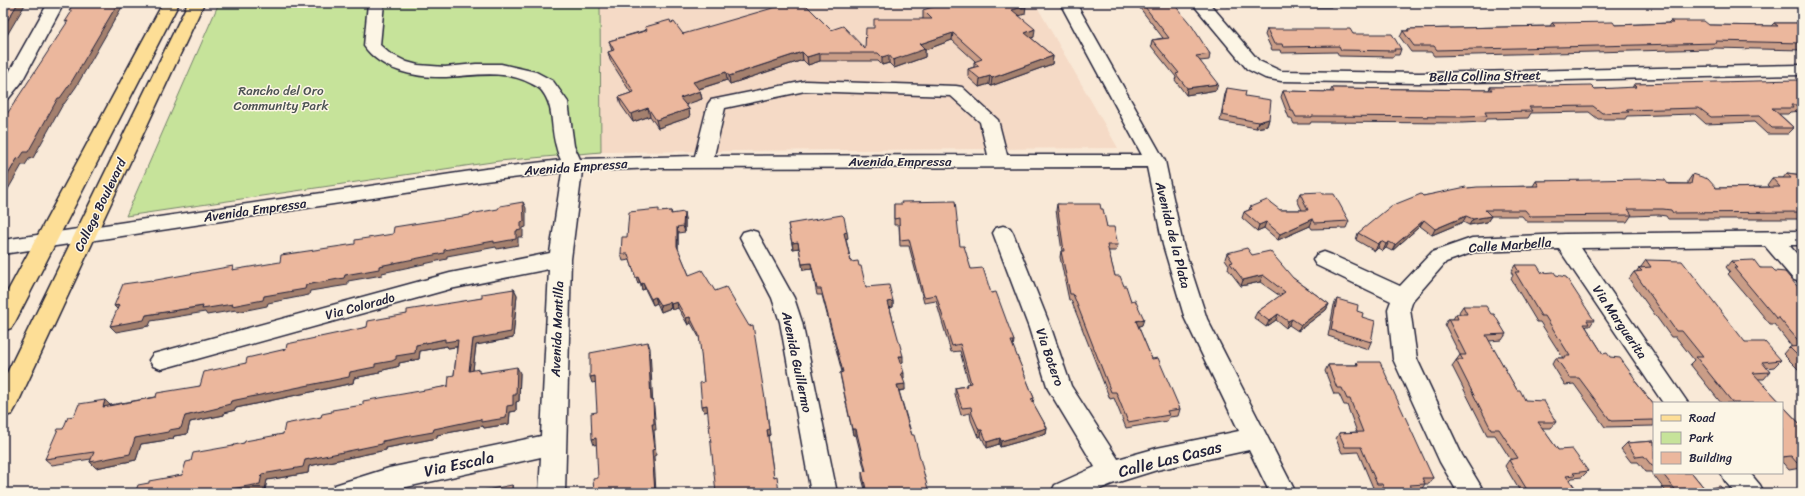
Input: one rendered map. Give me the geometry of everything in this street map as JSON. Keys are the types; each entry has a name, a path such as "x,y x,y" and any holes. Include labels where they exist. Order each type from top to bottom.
{"main road":[{"path":"3,322 171,3"},
{"name":"College Boulevard","path":"3,407 196,3"}],"street":[{"path":"3,94 12,83 56,3"},
{"path":"376,3 372,46 383,58 401,66 418,70 445,72 476,69 501,69 530,76 547,85 559,102 565,146 573,165"},
{"name":"Avenida de la Plata","path":"1068,3 1155,160 1173,245 1196,319 1283,493"},
{"name":"Bella Collina Street","path":"1200,3 1253,65 1271,74 1281,76 1419,78 1802,70"},
{"path":"3,62 24,59"},
{"path":"704,162 716,104 805,86 956,91 989,120 999,161"},
{"name":"Avenida Empressa","path":"3,247 485,175 573,165 704,162 1155,160"},
{"name":"Avenida Mantilla","path":"552,493 552,444 560,260 573,165"},
{"name":"Via Botero","path":"1003,233 1040,328 1060,389 1113,472"},
{"name":"Avenida Guillermo","path":"750,237 783,298 791,322 824,493"},
{"path":"1770,238 1802,274"},
{"name":"Calle Marbella","path":"1403,297 1439,257 1472,245 1565,241 1802,238"},
{"name":"Via Marguerita","path":"1565,241 1675,402"},
{"name":"Via Colorado","path":"161,360 450,281 560,260"},
{"path":"1324,260 1403,297 1399,309 1406,359 1453,462 1472,493"},
{"name":"Calle Las Casas","path":"1064,493 1113,472 1255,438"},
{"name":"Via Escala","path":"344,493 389,479 552,444"},
{"path":"1735,474 1751,493"}],"shaded area":[{"path":"600,3 1035,3 1118,148 601,152"}],"green space":[{"name":"Rancho del Oro Community Park","path":"219,3 600,3 601,152 499,161 126,216"}],"building":[{"path":"3,3 18,3 3,28"},
{"path":"74,3 118,3 72,81 60,98 58,98 28,152 24,152 20,158 17,159 3,183 3,116 7,114 68,21 65,22 72,11 69,11"},
{"path":"790,3 804,3 831,30 843,26 865,49 866,28 874,28 874,19 932,19 923,10 945,3 1022,3 1026,6 1012,10 1035,29 1025,33 1053,56 992,78 990,76 980,79 968,69 979,66 974,62 982,59 953,33 920,44 925,49 893,60 889,55 882,57 878,53 820,53 807,57 802,52 729,76 726,72 693,82 700,91 680,98 689,109 656,120 648,108 631,114 619,97 634,92 608,52 614,50 609,41 645,31 647,30 645,27 670,20 671,23 674,22 683,34"},
{"path":"1142,3 1173,3 1192,26 1210,54 1196,56 1218,84 1187,88 1176,74 1179,73 1152,40 1169,38"},
{"path":"1670,21 1704,21 1709,25 1778,26 1774,23 1802,23 1802,43 1715,41 1717,43 1437,50 1434,46 1414,46 1403,31 1409,31 1408,29 1555,26 1552,23 1613,22 1615,25 1673,23"},
{"path":"1267,29 1350,29 1353,34 1392,34 1401,49 1394,49 1395,51 1341,50 1339,46 1283,47 1282,44 1274,44"},
{"path":"1797,80 1802,84 1802,105 1791,105 1793,108 1772,108 1794,128 1772,128 1759,116 1711,117 1699,108 1626,110 1629,112 1602,113 1593,106 1529,107 1532,111 1485,112 1487,116 1465,117 1296,117 1293,111 1291,111 1283,91 1334,92 1332,88 1492,90 1490,87 1591,85 1595,89 1637,87 1634,84"},
{"path":"1227,88 1246,91 1245,96 1271,100 1269,119 1258,122 1222,115"},
{"path":"1787,173 1802,175 1802,212 1673,213 1671,210 1663,209 1628,209 1632,215 1530,216 1525,210 1485,210 1491,216 1473,219 1466,216 1435,229 1424,220 1395,245 1389,242 1386,244 1381,241 1378,244 1358,233 1391,206 1421,194 1423,196 1466,187 1539,186 1536,181 1646,179 1665,180 1668,184 1691,184 1693,174 1708,179 1716,188 1780,187 1772,178 1791,178"},
{"path":"1322,192 1323,194 1334,194 1349,221 1315,223 1313,219 1280,234 1266,222 1259,225 1244,212 1252,209 1250,207 1267,200 1280,210 1308,210 1300,193"},
{"path":"955,201 960,246 964,246 971,269 983,268 991,293 996,292 1014,341 1011,341 1034,398 1031,399 1047,428 1001,441 1000,438 987,442 982,430 979,430 972,414 971,407 962,408 955,388 967,386 966,384 971,383 960,344 952,346 936,295 924,297 909,239 900,240 899,218 894,219 894,204 902,204 901,202"},
{"path":"523,202 524,221 521,222 521,230 516,231 516,239 494,243 494,241 444,250 444,253 379,266 379,269 345,275 344,278 306,285 305,289 264,296 263,300 232,306 233,304 202,309 203,306 146,315 144,320 110,326 119,305 114,306 123,284 152,280 151,281 233,266 232,270 280,262 281,255 355,244 355,240 393,234 394,227 470,215 498,209 500,206"},
{"path":"1057,204 1100,204 1101,209 1103,209 1107,227 1114,227 1118,245 1107,245 1115,276 1120,276 1124,286 1126,286 1131,301 1135,300 1144,319 1136,321 1152,359 1158,358 1180,409 1167,411 1169,415 1128,422 1116,392 1111,392 1073,294 1070,294 1061,251 1064,251"},
{"path":"659,209 659,212 671,211 671,214 684,212 683,226 677,227 677,246 689,275 702,270 715,291 726,287 749,326 753,325 765,399 769,429 767,430 774,477 777,476 779,493 716,493 707,405 702,406 700,383 704,382 699,335 690,317 686,318 677,302 671,304 670,302 660,305 655,297 651,299 643,283 641,284 638,277 636,278 628,254 621,254 622,237 627,237 629,212"},
{"path":"842,215 844,217 847,232 844,233 851,262 858,261 859,266 861,266 866,287 889,285 893,301 888,302 903,356 899,356 904,373 901,373 905,384 897,385 909,427 912,435 914,435 929,493 867,493 862,472 866,471 856,429 852,429 840,373 843,372 821,289 817,289 811,263 802,264 798,242 792,243 788,224"},
{"path":"1247,248 1252,255 1270,251 1293,278 1329,304 1301,325 1292,319 1288,321 1278,314 1269,321 1257,312 1285,292 1263,275 1243,280 1230,263 1233,262 1227,253"},
{"path":"1646,260 1682,261 1745,342 1765,342 1781,360 1762,362 1770,372 1753,373 1780,402 1732,402 1696,357 1703,357 1682,331 1676,331 1634,272 1642,271 1639,268 1651,267"},
{"path":"1754,260 1760,268 1772,268 1775,271 1785,272 1802,292 1802,345 1779,318 1776,318 1734,268 1738,268 1731,261"},
{"path":"1515,265 1537,265 1542,273 1554,272 1556,275 1566,277 1594,320 1587,320 1589,324 1584,324 1603,354 1607,353 1610,357 1620,358 1636,380 1634,380 1653,404 1653,420 1611,421 1579,378 1570,378 1556,358 1566,358 1565,356 1570,356 1545,316 1541,316 1515,272 1519,272"},
{"path":"514,289 511,332 473,339 469,371 479,369 479,373 517,367 516,395 513,395 513,405 507,406 506,418 481,422 481,419 434,429 433,432 382,441 382,444 305,460 303,467 262,474 260,484 207,493 135,493 138,485 149,483 149,481 182,475 186,462 191,461 193,453 233,446 244,443 245,441 283,434 285,424 321,417 322,414 332,412 332,410 363,405 363,401 448,386 449,376 454,375 458,340 445,342 445,339 416,345 415,353 396,356 396,359 392,361 375,364 375,367 350,372 349,377 231,401 230,404 218,408 185,416 181,428 135,438 130,454 90,462 94,452 45,459 58,429 63,429 68,417 74,416 79,404 105,400 103,407 156,397 157,393 200,386 204,372 246,363 247,358 286,349 287,344 367,327 368,321 407,314 407,310 482,298 482,294"},
{"path":"1337,299 1358,305 1357,311 1363,313 1362,317 1375,321 1371,342 1331,330"},
{"path":"1463,306 1486,306 1491,314 1494,314 1506,334 1486,335 1517,390 1520,390 1525,400 1544,401 1556,422 1538,422 1558,450 1572,449 1588,471 1573,473 1575,475 1566,476 1579,493 1529,493 1509,460 1518,458 1499,429 1491,429 1456,360 1463,360 1460,355 1466,355 1448,319 1458,319 1456,314 1467,314"},
{"path":"648,342 651,401 653,400 654,424 652,424 655,449 652,450 655,493 594,493 593,479 598,478 596,438 592,439 591,413 597,412 595,376 590,377 590,353"},
{"path":"1802,346 1802,360 1789,347"},
{"path":"1357,362 1380,362 1433,478 1422,478 1425,484 1410,485 1414,493 1386,493 1382,484 1377,484 1361,447 1345,447 1339,433 1363,432 1350,399 1347,399 1342,388 1337,388 1328,365 1358,365"},
{"path":"1783,406 1802,426 1802,462 1797,463 1791,456 1783,457"},
{"path":"1653,441 1653,466 1644,456 1636,457 1627,443"},
{"path":"1663,474 1693,474 1705,489 1720,486 1726,493 1678,493"},
{"path":"512,485 512,493 476,493 476,492"}]}
